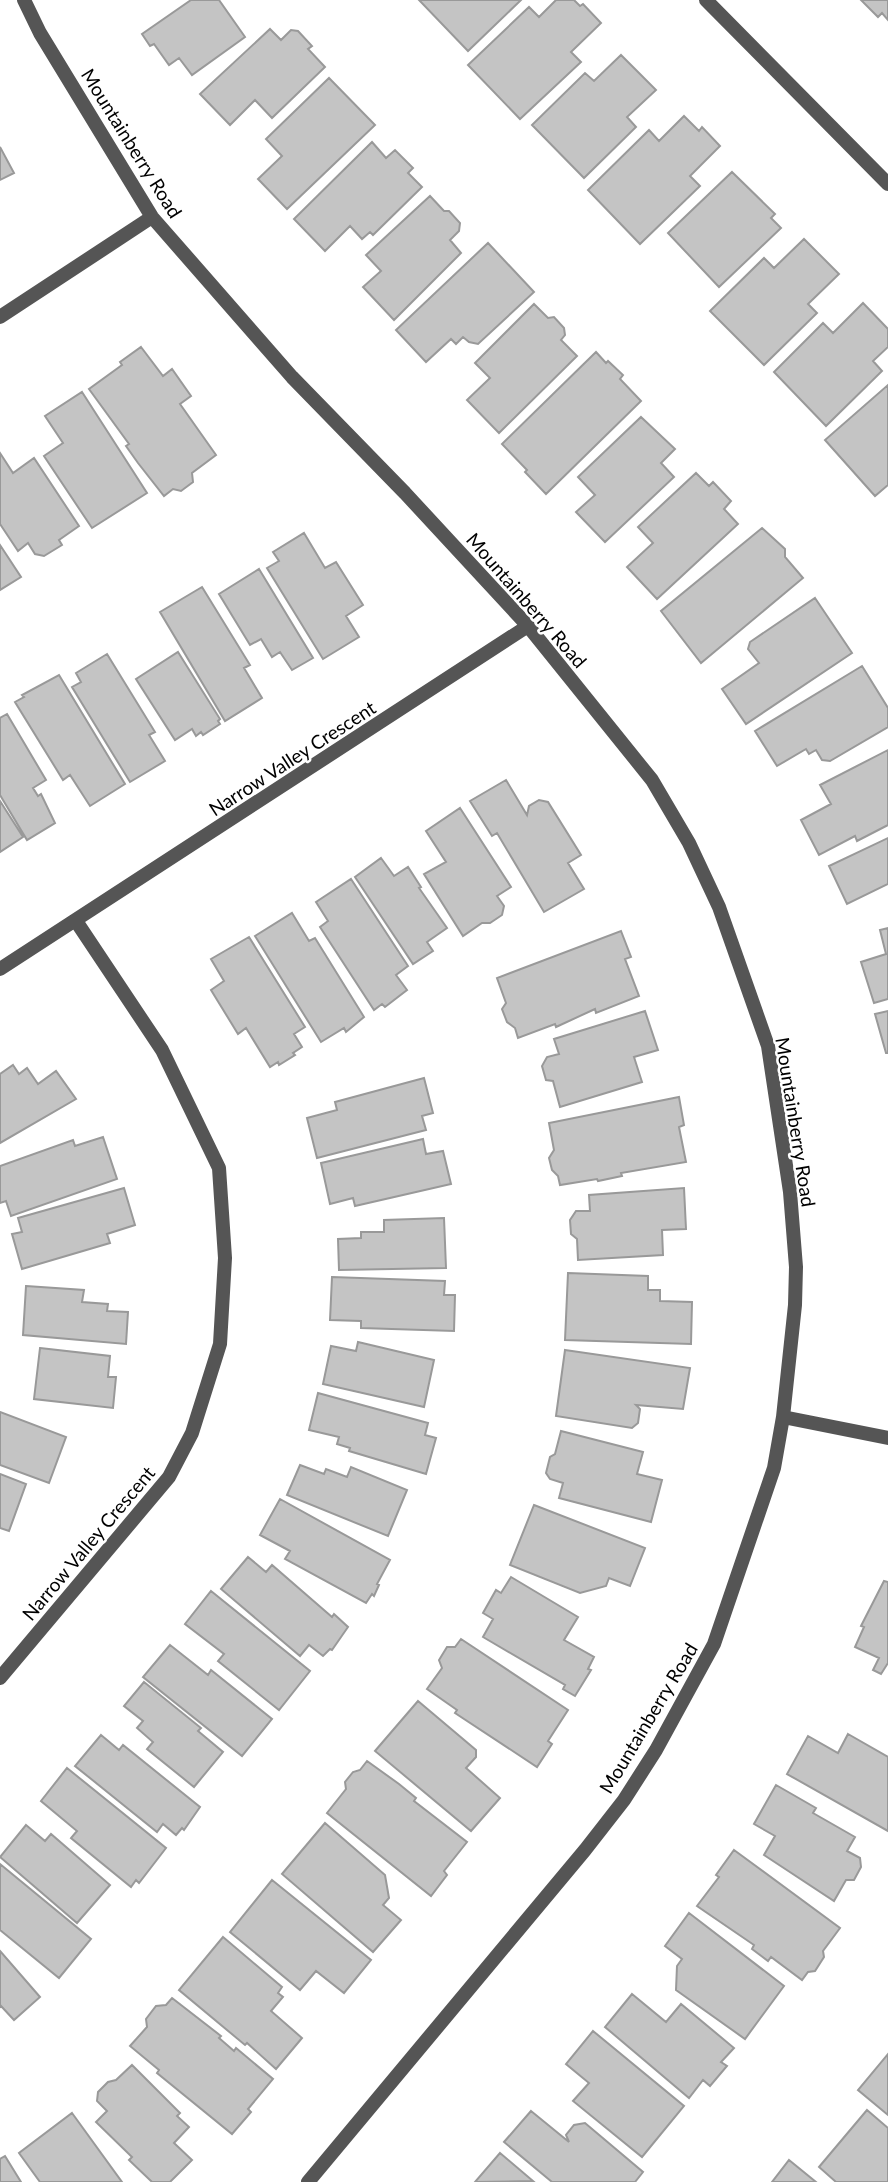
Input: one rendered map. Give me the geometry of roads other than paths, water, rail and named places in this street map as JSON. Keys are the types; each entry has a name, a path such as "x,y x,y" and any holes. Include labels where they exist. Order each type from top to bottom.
{"street":[{"name":"Mountainberry Road","path":"24,0 40,33 152,217 292,377 405,493 528,626 652,780 719,907 768,1046 787,1166 795,1305 783,1417 774,1468 714,1644 656,1750 624,1800 308,2182"},
{"path":"706,0 888,184"},
{"path":"0,317 152,217"},
{"name":"Narrow Valley Crescent","path":"0,969 528,626"},
{"name":"Narrow Valley Crescent","path":"0,1678 169,1477 192,1433 220,1344 225,1258 219,1168 162,1051 76,921"},
{"path":"783,1417 888,1438"}]}
